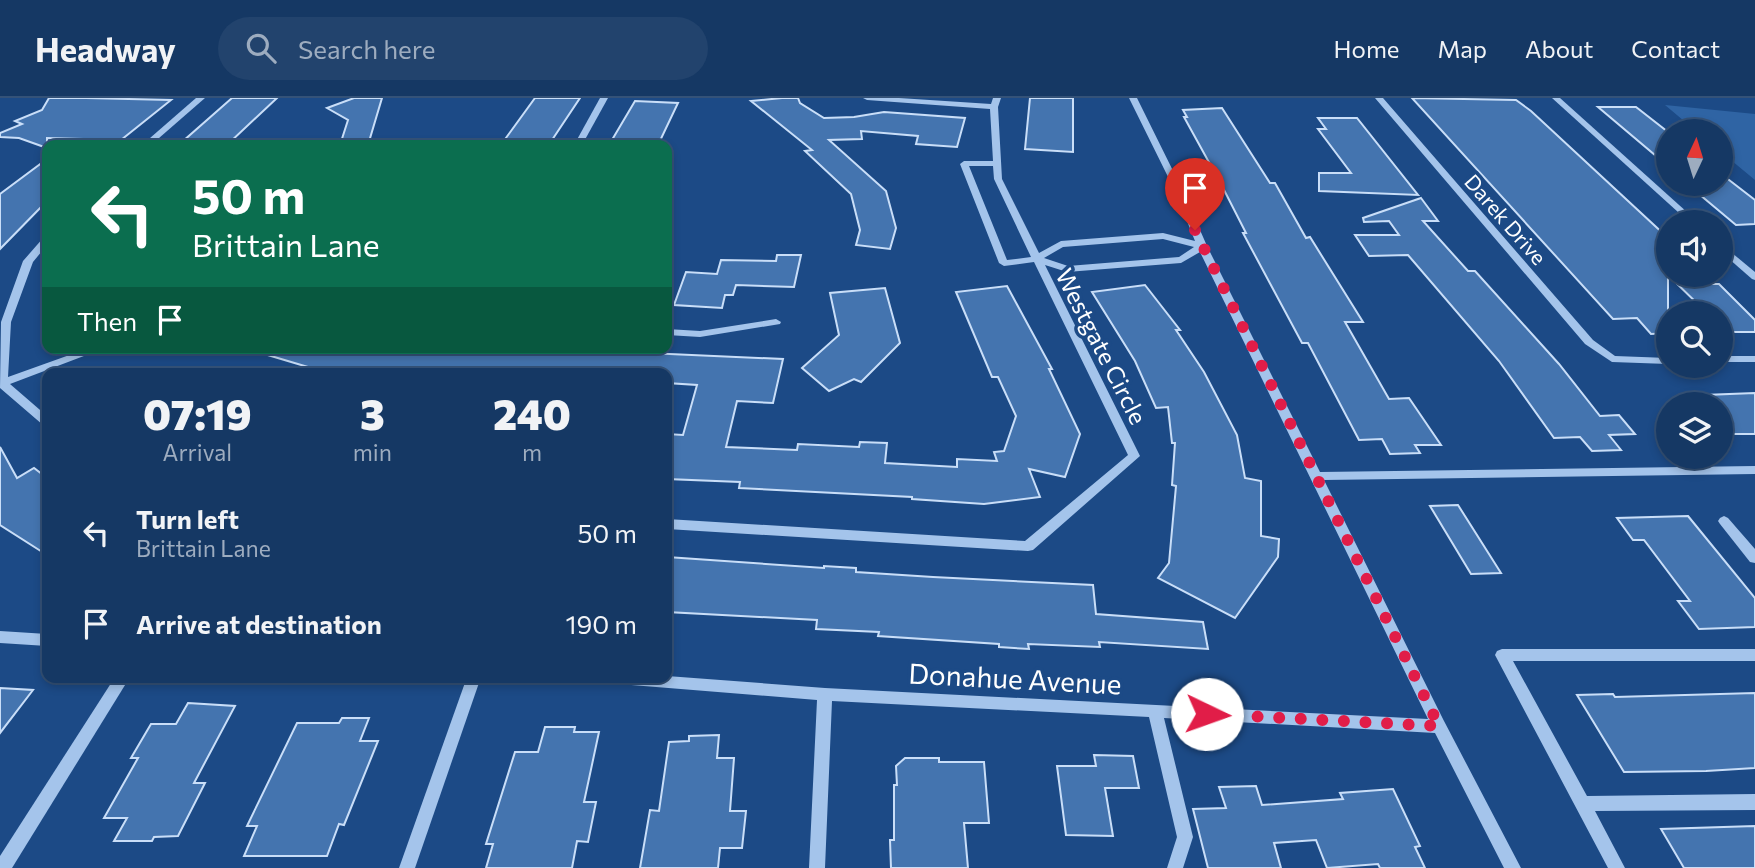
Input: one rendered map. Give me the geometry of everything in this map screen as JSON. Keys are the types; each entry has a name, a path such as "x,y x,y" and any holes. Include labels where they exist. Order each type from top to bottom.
{"street":[{"path":"152,140 201,98"},
{"path":"582,140 604,98"},
{"path":"867,98 995,103"},
{"path":"1133,98 1178,188 1202,246 1318,475 1439,726 1513,868"},
{"name":"Darek Drive","path":"1379,98 1589,342 1612,359"},
{"path":"1556,98 1681,210"},
{"name":"Westgate Circle","path":"672,524 1028,546 1134,456 998,179 995,103"},
{"path":"997,163 964,164 1004,263 1035,259 1061,244 1163,236 1202,246"},
{"path":"1,384 6,322 29,261 42,245"},
{"path":"1035,259 1067,269 1181,260 1202,246"},
{"path":"1733,257 1755,276"},
{"path":"672,332 700,334 776,322"},
{"path":"45,368 84,354"},
{"path":"1612,359 1656,361"},
{"path":"1733,359 1755,359"},
{"path":"1,384 42,369"},
{"path":"1,384 42,418"},
{"path":"1318,475 1755,470"},
{"path":"1724,521 1755,558"},
{"path":"0,637 42,640"},
{"path":"1617,868 1502,655 1755,655"},
{"path":"2,868 119,683"},
{"path":"407,868 472,683"},
{"name":"Donahue Avenue","path":"671,683 825,694 1439,726"},
{"path":"817,868 825,694"},
{"path":"1155,711 1185,837 1175,868"},
{"path":"1582,804 1755,802"}],"shaded area":[{"path":"1665,105 1755,114 1755,180 1733,162 1733,119 1682,119"}],"building":[{"path":"49,98 171,100 121,140 47,138 42,140 42,146 19,138 0,137 0,133 22,124 15,121 42,110"},
{"path":"232,98 277,98 232,140 184,140"},
{"path":"354,98 382,98 369,140 342,140 348,120 327,108"},
{"path":"535,98 580,98 552,140 504,140"},
{"path":"798,98 800,103 824,118 884,112 965,118 957,147 916,144 918,136 861,131 862,139 829,140 886,191 896,228 890,249 856,245 860,230 851,194 805,151 812,150 751,101"},
{"path":"1030,98 1073,98 1073,152 1025,149"},
{"path":"1412,98 1516,100 1656,227 1656,287 1668,287 1668,301 1656,301 1656,334 1651,334 1637,318 1613,319"},
{"path":"635,101 678,103 660,140 612,140"},
{"path":"1598,107 1636,107 1656,123 1656,156"},
{"path":"1222,108 1270,183 1275,183 1306,238 1310,237 1363,322 1345,322 1389,399 1409,398 1441,445 1415,445 1420,453 1390,454 1382,439 1359,440 1308,343 1302,343 1243,233 1246,233 1184,117 1187,117 1183,110"},
{"path":"1318,118 1357,118 1418,195 1319,191 1319,173 1351,173 1318,129 1326,129"},
{"path":"42,163 42,206 0,249 0,194"},
{"path":"1733,183 1755,200 1755,224 1736,225 1733,222 1733,210 1718,210 1701,196 1733,196"},
{"path":"1421,198 1438,221 1423,221 1468,271 1475,271 1559,364 1600,416 1619,415 1635,434 1609,435 1621,450 1592,451 1580,437 1554,438 1499,361 1408,255 1369,256 1355,235 1399,235 1389,221 1364,222 1363,218"},
{"path":"777,255 801,255 794,287 736,285 733,295 725,295 722,308 674,305 686,272 717,274 721,260 776,261"},
{"path":"1145,285 1180,330 1176,330 1204,372 1237,435 1245,478 1261,481 1261,536 1279,539 1278,557 1235,618 1158,578 1169,563 1176,486 1172,485 1175,443 1172,443 1168,407 1156,408 1135,361 1092,292"},
{"path":"1007,286 1052,369 1049,369 1080,434 1065,477 1029,469 1040,497 984,504 912,497 739,488 740,482 672,479 672,434 683,435 697,385 672,383 672,368 311,368 264,354 671,354 783,359 773,403 737,401 726,447 797,450 798,444 859,447 860,442 887,443 885,463 957,467 957,459 997,461 994,452 1004,451 1016,416 998,377 992,377 956,292"},
{"path":"1680,287 1722,287 1755,320 1755,332 1733,332 1733,301 1695,301"},
{"path":"885,288 900,343 861,382 854,379 829,391 802,368 839,335 830,293"},
{"path":"1755,393 1755,434 1733,434 1733,394"},
{"path":"0,447 17,478 34,468 42,474 42,552 0,525"},
{"path":"1458,505 1501,573 1471,574 1430,506"},
{"path":"1688,516 1755,598 1755,627 1699,629 1678,601 1690,601 1644,540 1633,540 1617,518"},
{"path":"672,557 856,568 856,572 1093,585 1096,614 1203,622 1208,649 1099,642 1100,647 1028,644 1029,649 999,647 999,644 878,636 879,632 816,629 817,620 672,612"},
{"path":"0,688 33,690 0,733"},
{"path":"1755,693 1755,768 1624,772 1577,695 1613,694 1615,697"},
{"path":"188,703 235,706 194,783 205,783 178,836 154,837 152,841 114,841 127,818 104,818 138,758 131,758 151,724 176,724"},
{"path":"342,718 369,718 360,741 378,741 344,825 339,824 327,856 244,856 257,826 247,826 297,723 339,723"},
{"path":"545,727 575,727 574,732 599,732 584,802 596,802 588,842 577,841 572,868 486,868 493,844 486,844 515,752 538,752"},
{"path":"719,735 717,758 734,758 730,811 746,811 742,848 720,848 718,868 640,868 650,810 659,811 669,742 689,741 689,736"},
{"path":"1094,755 1133,756 1139,788 1105,788 1113,836 1066,835 1057,766 1096,766"},
{"path":"905,758 939,758 939,762 984,762 989,823 964,823 968,868 891,868 890,840 894,840 896,766"},
{"path":"1256,786 1262,805 1343,799 1340,793 1393,789 1420,846 1415,847 1425,868 1380,868 1378,864 1327,868 1316,840 1274,843 1281,868 1208,868 1193,809 1226,808 1219,787"},
{"path":"1755,826 1755,868 1684,868 1661,829"}],"route":[{"path":"1195,230 1318,475 1439,726 1207,714"}]}
